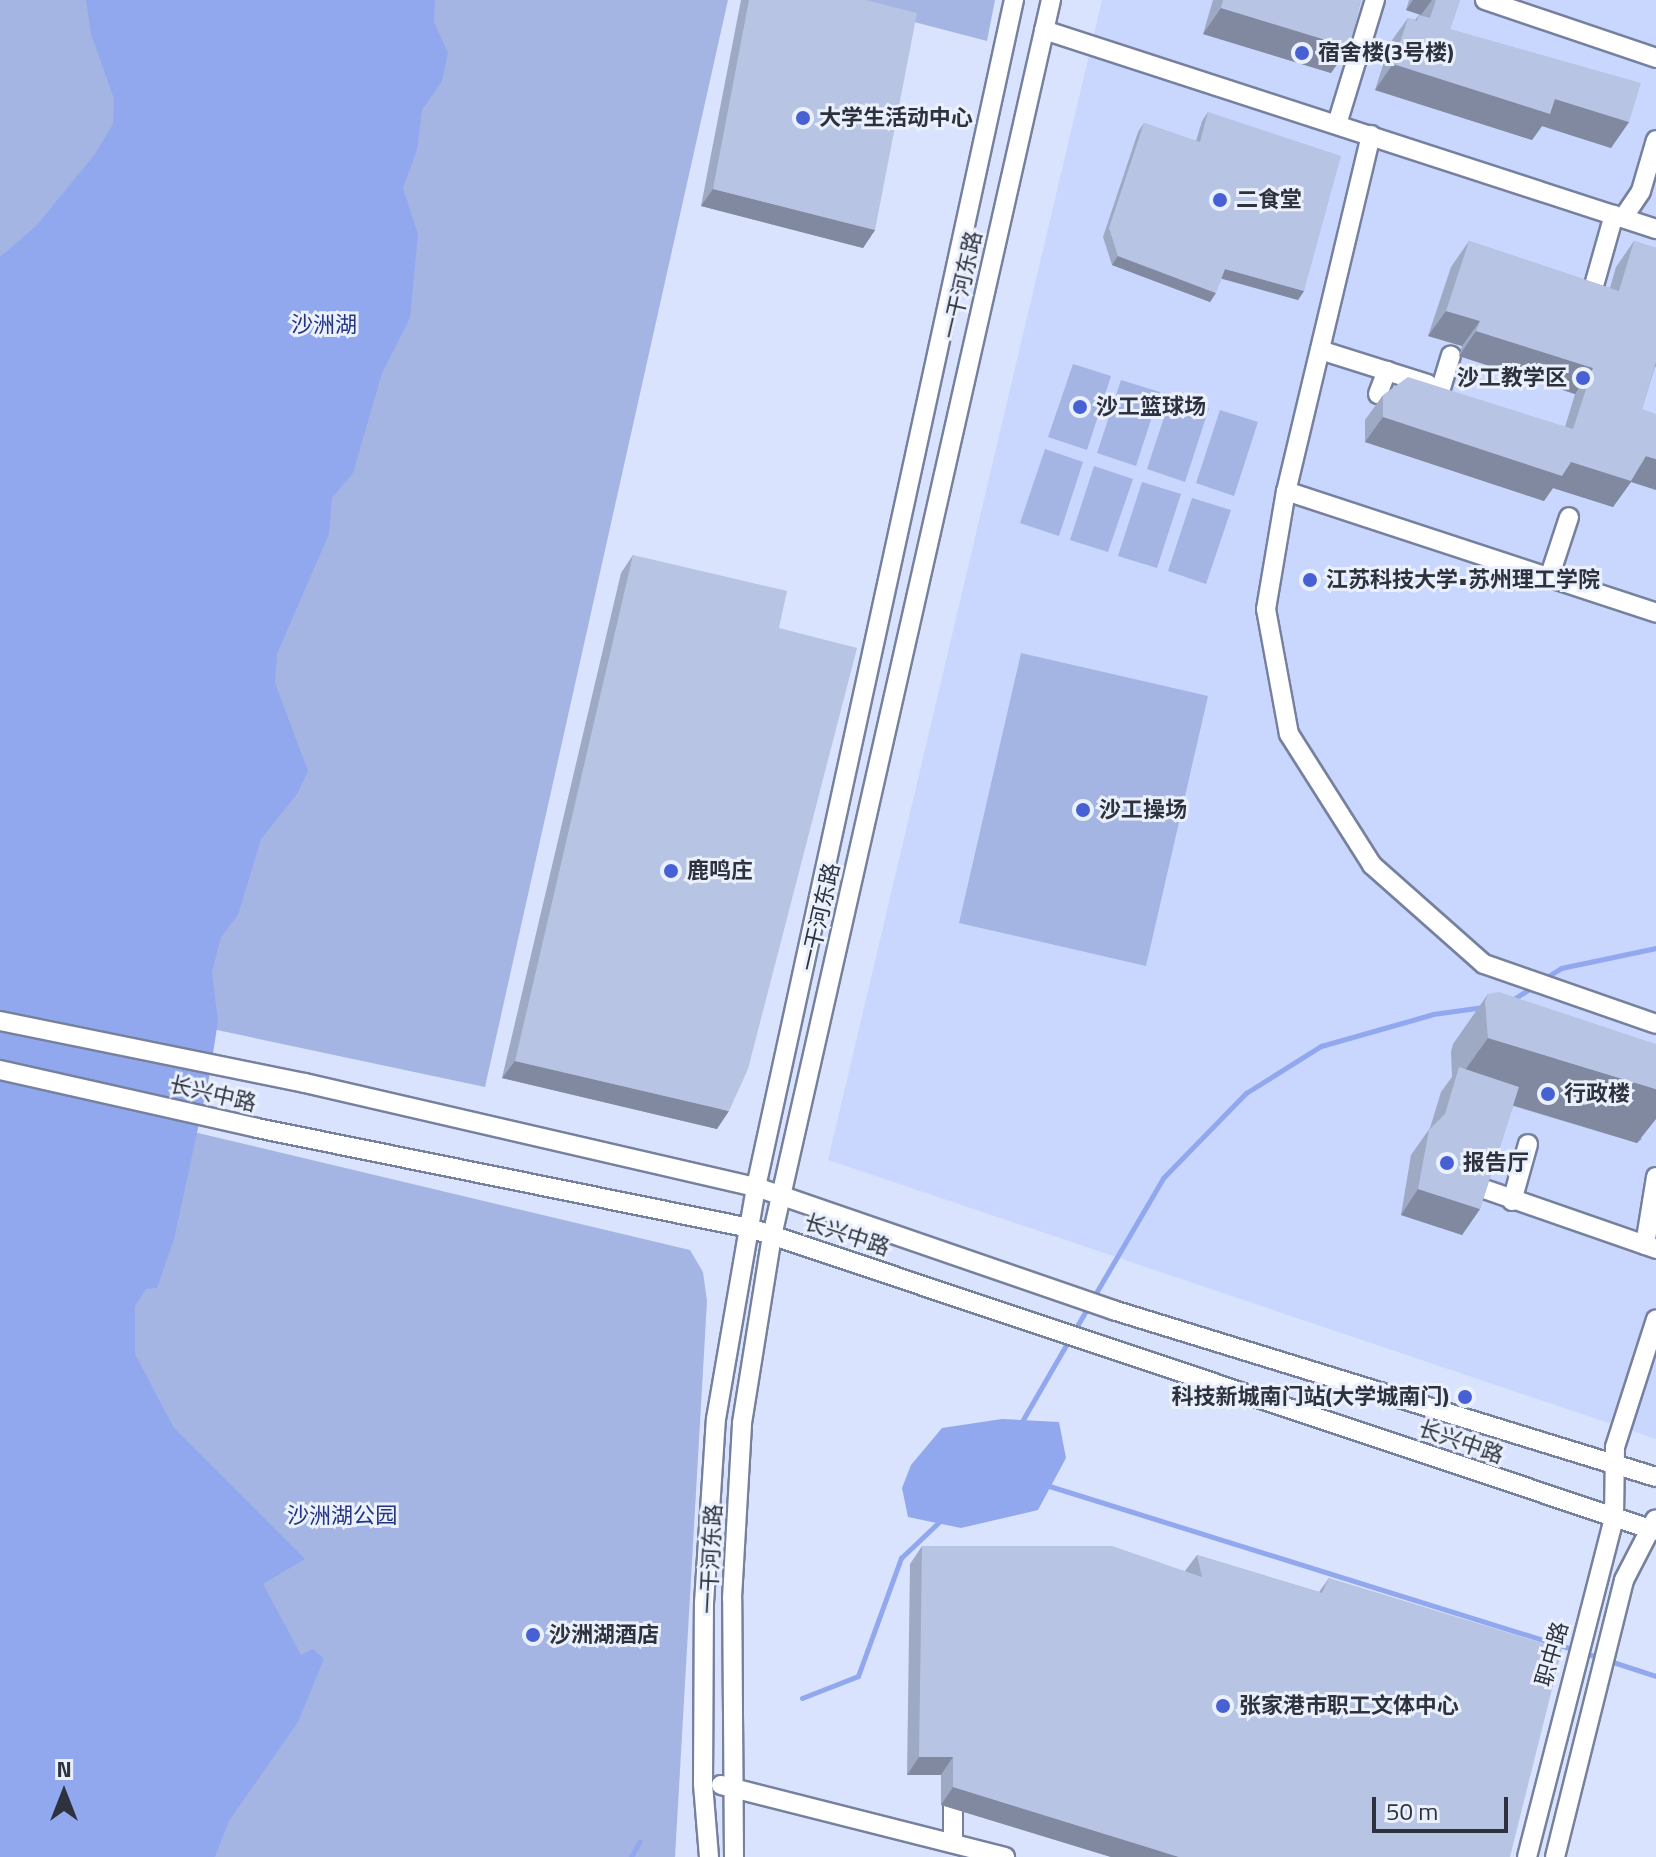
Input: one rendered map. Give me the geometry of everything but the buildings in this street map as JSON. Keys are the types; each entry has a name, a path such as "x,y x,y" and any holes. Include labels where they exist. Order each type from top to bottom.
{"street":[{"name":"一干河东路","path":"709,1857 703,1784 704,1603 716,1419 756,1187 1014,0"},
{"name":"一干河东路","path":"734,1857 729,1785 732,1598 742,1423 772,1236 1051,0"},
{"path":"1337,124 1375,0"},
{"path":"1485,0 1656,58"},
{"path":"1044,30 1656,229"},
{"path":"1371,135 1286,491 1266,609 1289,734 1372,865 1484,964 1525,978 1556,995 1656,1024"},
{"path":"1593,289 1618,216 1641,191 1656,140"},
{"path":"1320,350 1448,390 1451,355"},
{"path":"1378,394 1387,371"},
{"path":"1286,491 1656,613"},
{"path":"1549,578 1569,517"},
{"name":"长兴中路","path":"0,1021 756,1187 781,1199 1073,1294 1113,1310 1656,1477"},
{"name":"长兴中路","path":"0,1070 257,1128 750,1228 1057,1328 1614,1519 1653,1526"},
{"path":"1512,1201 1528,1144"},
{"path":"1487,1190 1650,1247 1656,1177"},
{"name":"职中路","path":"1527,1857 1566,1690 1614,1519 1613,1463 1656,1319"},
{"path":"1555,1857 1590,1702 1611,1639 1624,1580 1653,1526"},
{"path":"953,1842 954,1769"},
{"path":"703,1784 729,1785 1005,1857"}],"shaded area":[{"name":"沙洲湖","path":"86,0 435,0 434,22 448,53 442,81 422,110 417,150 403,188 418,234 410,318 382,373 353,473 332,498 329,534 277,654 275,683 308,771 297,794 261,839 238,915 221,937 212,972 218,1021 210,1073 174,1239 157,1288 146,1289 135,1306 135,1354 174,1428 305,1559 263,1584 301,1655 313,1649 324,1659 298,1722 229,1821 215,1857 0,1857 0,257 36,226 95,154 113,124 114,99 91,34"},
{"name":"江苏科技大学•苏州理工学院","path":"1102,0 1656,0 1656,1439 828,1160"},
{"path":"1002,1419 1059,1422 1066,1458 1038,1510 961,1528 908,1517 902,1488 911,1465 942,1428"}],"green space":[{"name":"沙洲湖","path":"0,0 728,0 485,1087 0,984"},
{"path":"830,0 995,0 987,41"},
{"name":"沙工篮球场","path":"1073,364 1111,376 1087,450 1048,437"},
{"path":"1121,380 1160,392 1136,466 1097,453"},
{"path":"1171,396 1209,408 1185,482 1147,469"},
{"path":"1220,410 1258,422 1234,496 1196,483"},
{"path":"1045,449 1083,462 1059,536 1020,523"},
{"path":"1094,466 1133,479 1108,552 1070,540"},
{"path":"1142,482 1181,494 1157,568 1118,556"},
{"path":"1192,498 1231,510 1206,584 1168,571"},
{"name":"沙工操场","path":"1021,653 1208,696 1146,966 959,923"},
{"name":"沙洲湖公园","path":"0,1086 690,1250 703,1272 707,1301 675,1857 0,1857"}],"waterway":[{"path":"1542,980 1561,968 1656,948"},
{"path":"1512,1000 1534,986"},
{"path":"1093,1298 1163,1178 1246,1093 1321,1046 1433,1014 1484,1007"},
{"path":"1021,1423 1088,1307"},
{"path":"1046,1485 1575,1650"},
{"path":"802,1698 858,1676 901,1558 940,1521"},
{"path":"1585,1653 1656,1676"},
{"path":"631,1857 640,1841"}],"place":[{"name":"宿舍楼(3号楼)","path":"1302,53"},
{"name":"大学生活动中心","path":"803,118"},
{"name":"二食堂","path":"1220,200"},
{"name":"沙工教学区","path":"1583,378"},
{"name":"沙工篮球场","path":"1080,407"},
{"name":"江苏科技大学•苏州理工学院","path":"1310,580"},
{"name":"沙工操场","path":"1083,810"},
{"name":"鹿鸣庄","path":"671,871"},
{"name":"行政楼","path":"1548,1094"},
{"name":"报告厅","path":"1447,1163"},
{"name":"科技新城南门站(大学城南门)","path":"1465,1397"},
{"name":"沙洲湖酒店","path":"533,1635"},
{"name":"张家港市职工文体中心","path":"1223,1706"}]}
